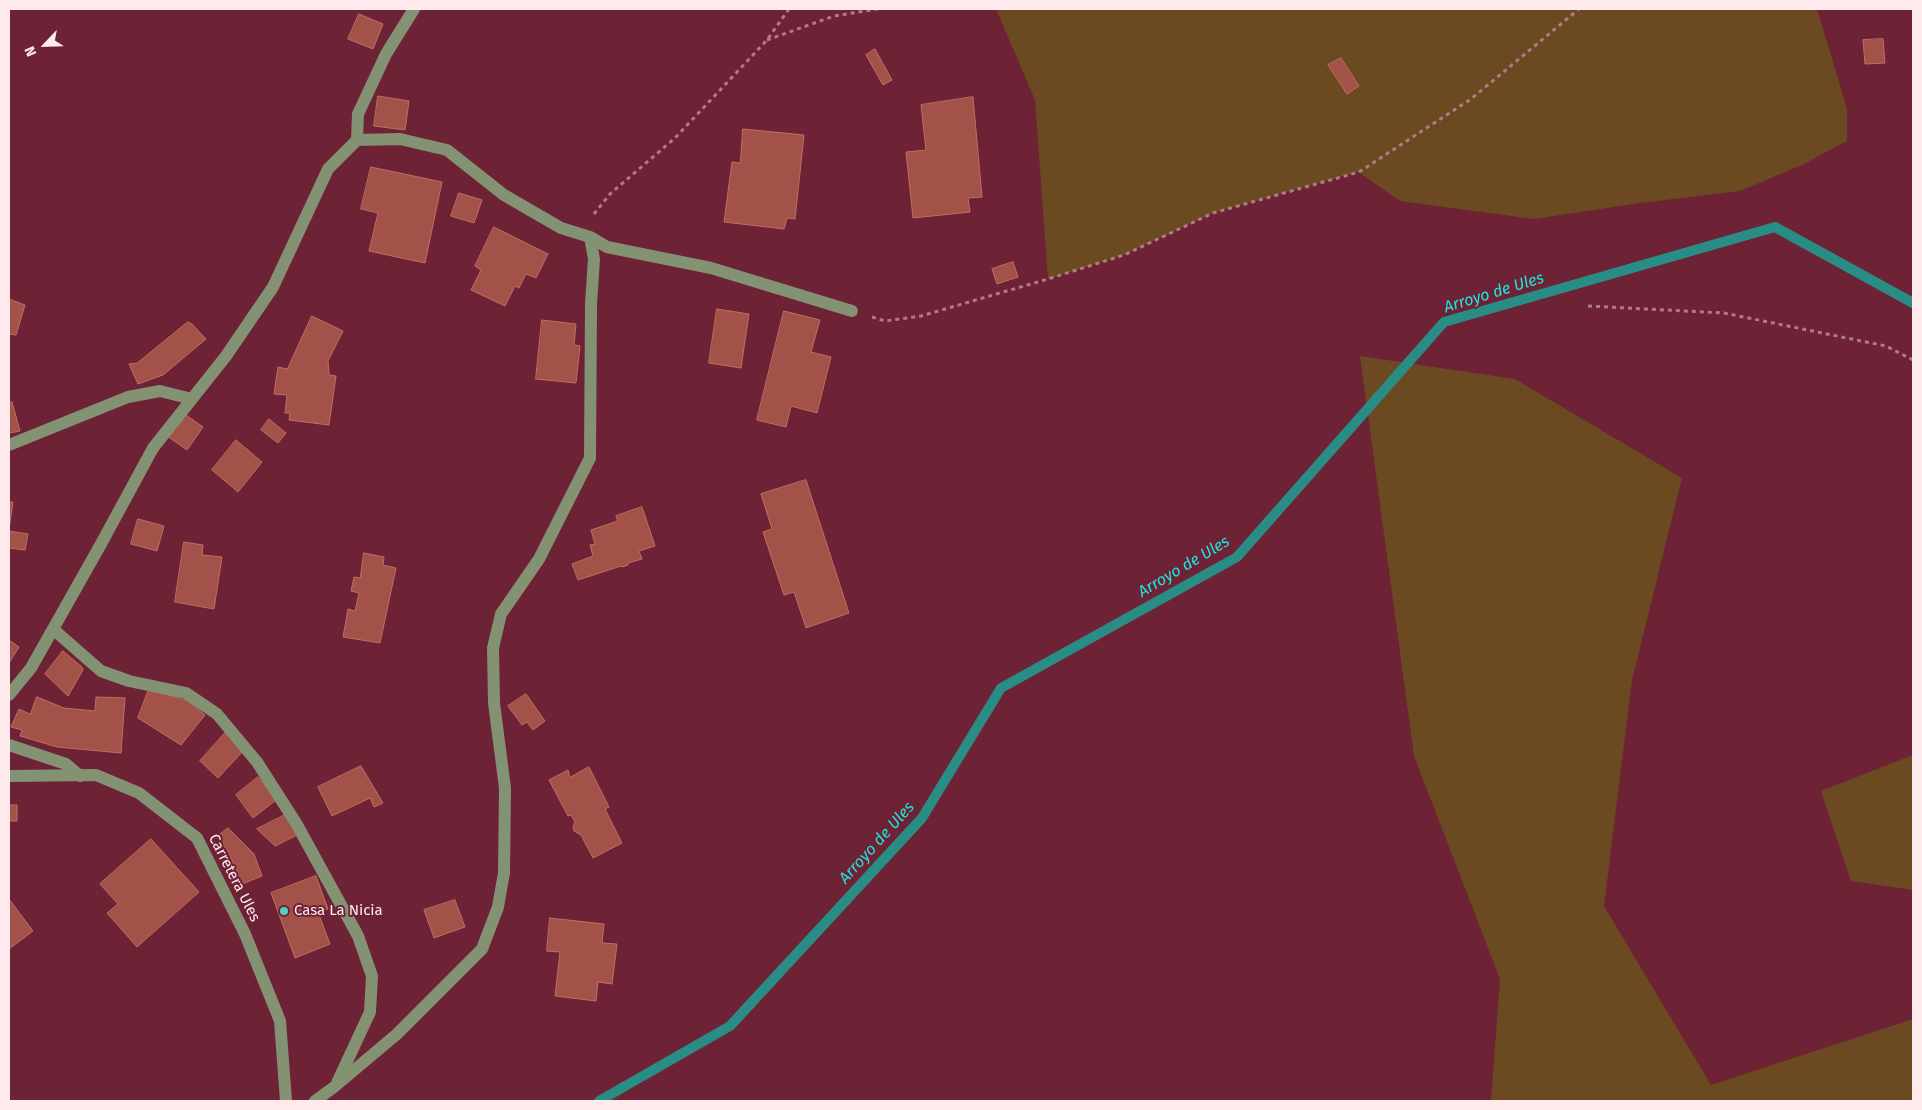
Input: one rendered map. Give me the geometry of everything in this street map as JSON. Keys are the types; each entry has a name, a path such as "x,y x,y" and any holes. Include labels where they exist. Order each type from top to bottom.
{"street":[{"path":"9,695 31,668 153,448 226,356 272,287 328,169 356,140 358,114 386,54 414,9"},
{"path":"356,140 400,139 447,150 504,195 561,228 590,237 607,247 711,268 852,311"},
{"path":"315,1101 334,1088 397,1034 482,948 498,907 504,873 505,788 494,703 492,648 500,614 540,559 590,458 591,304 594,258 590,237"},
{"path":"9,445 128,397 160,391 192,399"},
{"path":"53,629 101,671 129,681 186,694 217,714 256,762 296,823 358,936 372,976 370,1012 334,1088"},
{"path":"9,745 66,764 80,776"},
{"name":"Carretera Ules","path":"9,776 96,775 139,793 198,838 245,934 280,1022 286,1101"}],"path":[{"path":"590,237 590,218 610,194 675,138 767,40 789,9"},
{"path":"767,40 834,16 878,9"},
{"path":"852,311 885,321 921,316 1124,255 1213,212 1359,172 1471,100 1579,9"},
{"path":"1588,306 1724,313 1886,346 1913,360"}],"shaded area":[{"path":"996,9 1817,9 1847,109 1847,141 1802,165 1740,191 1640,203 1534,219 1400,201 1358,172 1213,213 1124,255 1048,279 1035,100"},
{"path":"1360,356 1515,379 1682,478 1632,680 1604,906 1711,1085 1913,1019 1913,1101 1491,1101 1500,979 1414,756"},
{"path":"1913,755 1913,890 1851,881 1821,791"}],"building":[{"path":"359,14 383,24 373,49 348,39"},
{"path":"1883,39 1885,63 1865,64 1863,40"},
{"path":"875,49 892,80 883,85 866,55"},
{"path":"1341,58 1359,86 1347,94 1328,65"},
{"path":"378,96 409,101 405,130 374,126"},
{"path":"973,97 982,197 968,198 970,212 913,218 906,152 926,150 921,105"},
{"path":"743,129 804,135 795,219 787,218 784,229 724,222 732,162 740,163"},
{"path":"371,167 442,182 425,263 369,251 378,213 361,209"},
{"path":"459,193 482,200 474,223 451,216"},
{"path":"494,227 548,254 536,278 526,274 519,288 515,286 505,306 471,290 481,270 475,266"},
{"path":"1013,262 1018,277 997,284 992,269"},
{"path":"9,299 25,305 16,335 9,334"},
{"path":"717,309 749,314 741,368 709,363"},
{"path":"784,311 820,320 811,352 831,357 817,413 791,406 786,427 757,420"},
{"path":"312,316 343,331 328,361 329,375 336,376 329,425 289,420 290,413 285,413 287,395 274,394 278,367 287,369"},
{"path":"542,320 576,324 574,345 580,346 576,383 536,379"},
{"path":"188,322 206,339 163,375 138,384 129,364 137,363"},
{"path":"12,402 20,431 9,433 9,403"},
{"path":"183,413 203,427 187,450 167,436"},
{"path":"269,419 286,433 278,443 261,430"},
{"path":"236,440 262,462 238,492 212,470"},
{"path":"806,480 849,613 806,628 794,592 784,595 763,532 772,529 761,494"},
{"path":"9,502 13,502 9,530"},
{"path":"642,507 655,546 639,551 642,559 578,580 572,564 593,556 590,545 595,544 591,530 618,521 616,516"},
{"path":"138,519 164,526 157,551 131,544"},
{"path":"9,531 28,534 25,550 9,548"},
{"path":"184,542 203,545 202,555 222,557 214,609 175,602"},
{"path":"364,553 384,557 383,565 396,568 380,643 343,637 348,609 355,611 359,593 351,591 354,577 360,578"},
{"path":"9,640 19,647 9,663"},
{"path":"63,651 83,670 68,696 45,674"},
{"path":"149,689 188,701 205,715 181,745 138,718"},
{"path":"526,694 545,721 533,730 527,722 522,725 508,706"},
{"path":"37,697 64,708 95,711 96,697 125,698 121,753 57,747 20,736 22,730 11,727 19,709 30,714"},
{"path":"225,733 244,750 218,778 200,761"},
{"path":"361,766 383,803 374,807 370,798 332,816 318,787"},
{"path":"589,767 609,807 605,809 622,843 593,858 581,835 574,831 575,822 571,815 568,816 549,780 568,770 570,777"},
{"path":"258,777 276,800 253,818 236,795"},
{"path":"9,805 17,805 17,821 9,821"},
{"path":"285,815 299,834 275,846 257,829"},
{"path":"228,828 254,854 262,876 242,884 228,851 217,837"},
{"path":"151,839 199,892 137,947 107,913 118,904 100,884"},
{"path":"316,876 328,909 318,912 330,944 295,958 271,893"},
{"path":"9,899 33,931 9,949"},
{"path":"455,900 465,927 434,938 424,910"},
{"path":"550,918 604,924 602,943 617,944 612,984 598,982 596,1001 555,996 560,952 547,951"}],"waterway":[{"name":"Arroyo de Ules","path":"599,1101 730,1026 922,818 1001,688 1237,557 1444,322 1775,227 1913,303"}],"place":[{"name":"Casa La Nicia","path":"284,911"}]}
